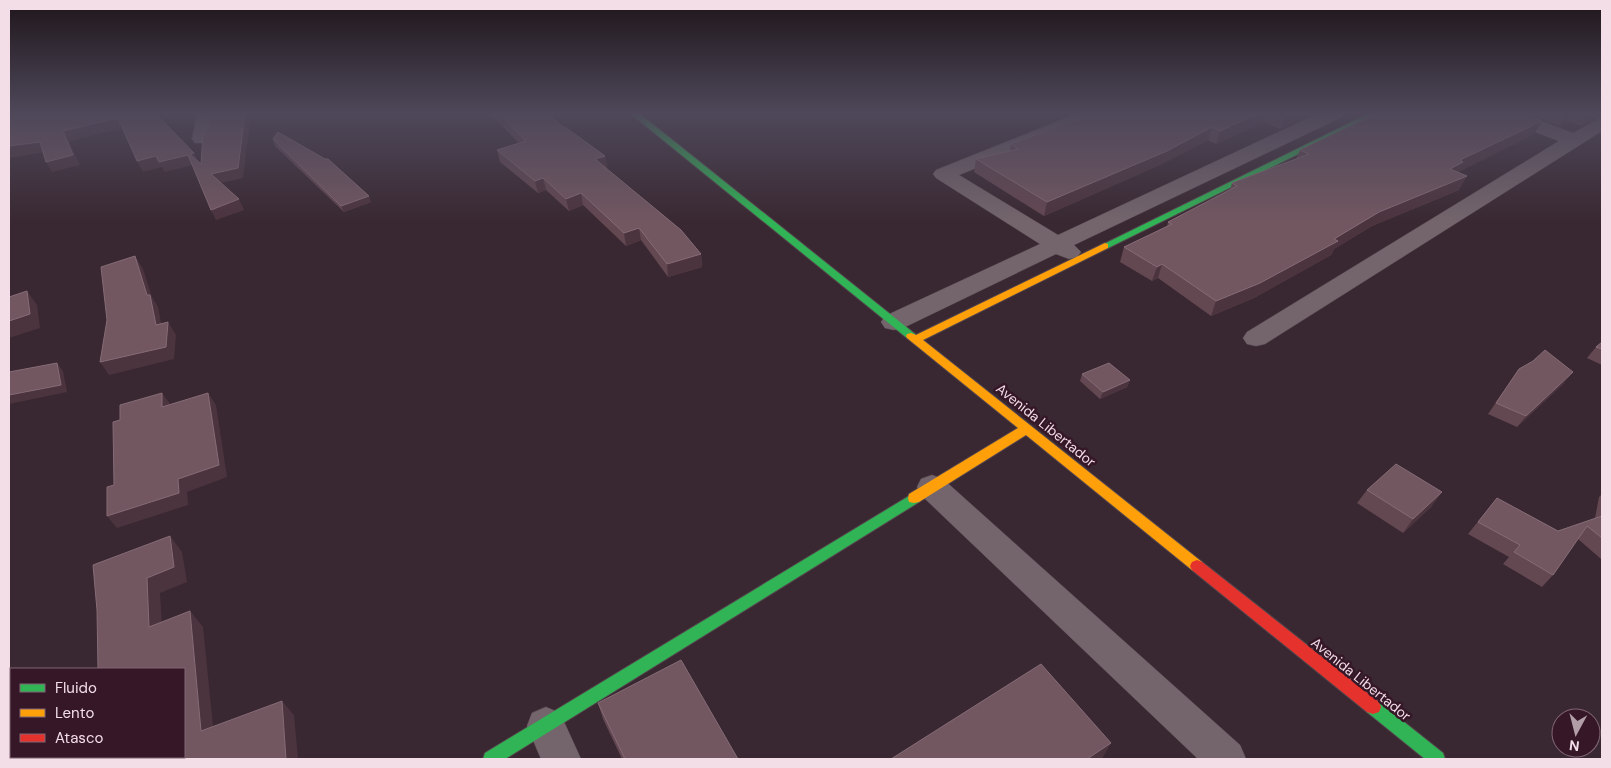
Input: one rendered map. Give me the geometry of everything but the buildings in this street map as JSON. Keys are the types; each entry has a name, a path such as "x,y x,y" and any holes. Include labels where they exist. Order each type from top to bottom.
{"main road":[{"name":"Avenida Libertador","path":"680,150 1437,759"},
{"path":"916,339 1302,150"},
{"path":"491,759 553,742 932,487 1027,428"}],"street":[{"path":"1003,150 942,174 1080,259"},
{"path":"894,322 1257,150"},
{"path":"1256,338 1559,150"},
{"path":"932,487 1226,759"}],"traffic: fast":[{"path":"680,150 911,336"},
{"path":"1105,246 1302,150"},
{"path":"491,759 914,498"},
{"path":"1373,707 1437,759"}],"traffic: slow":[{"path":"916,339 1105,246"},
{"path":"911,336 1197,566"},
{"path":"914,498 1027,428"}],"traffic: jam":[{"path":"1197,566 1373,707"}]}
